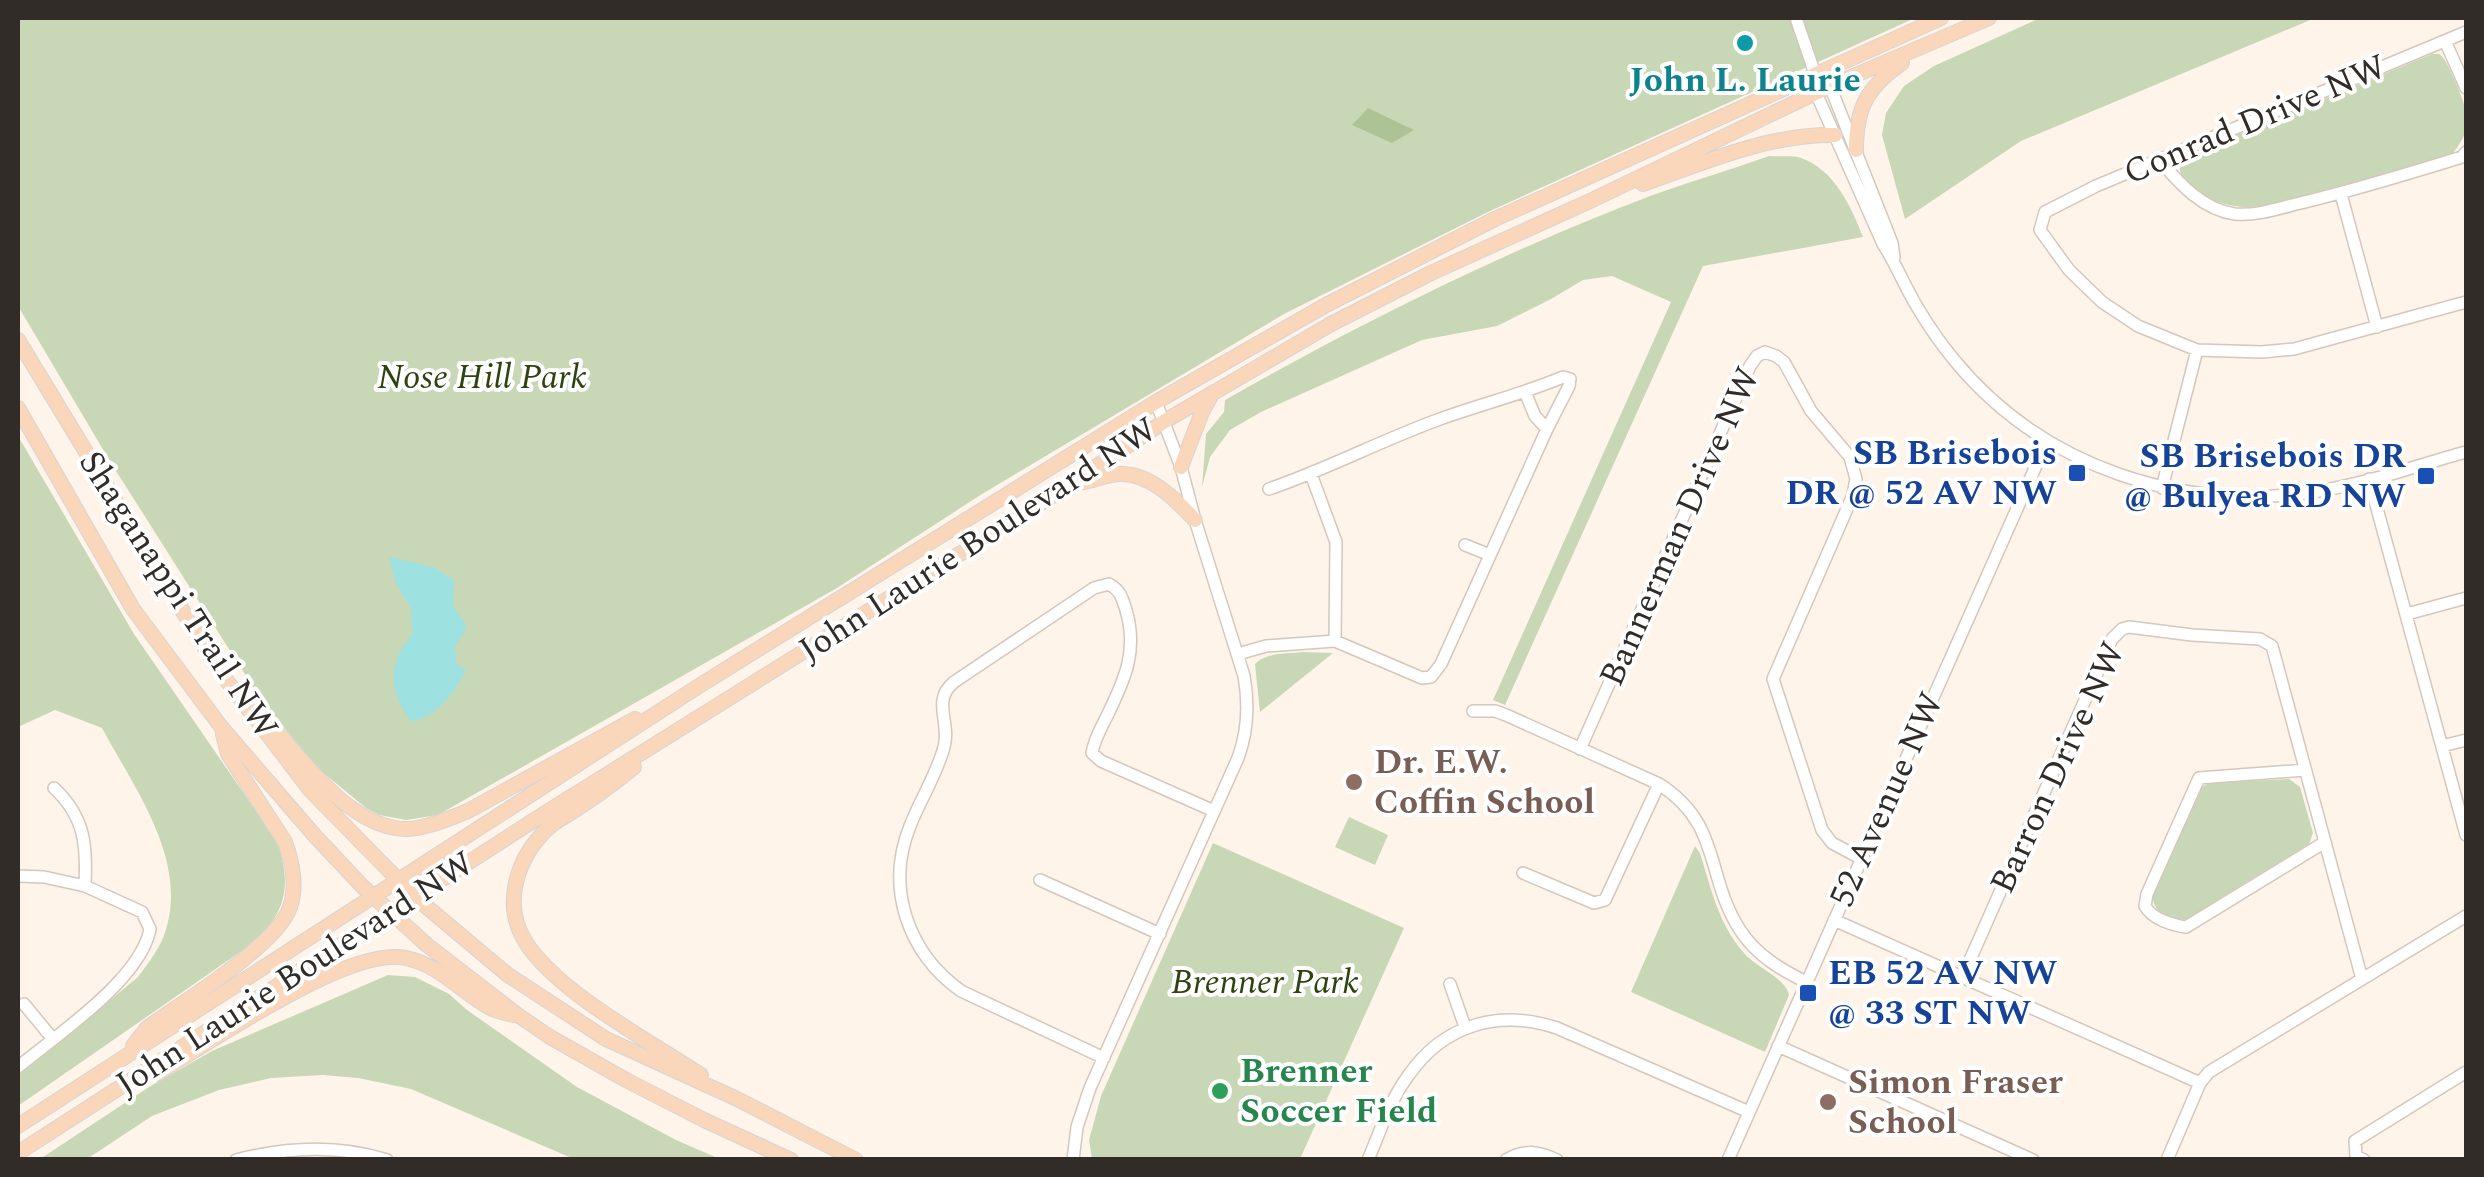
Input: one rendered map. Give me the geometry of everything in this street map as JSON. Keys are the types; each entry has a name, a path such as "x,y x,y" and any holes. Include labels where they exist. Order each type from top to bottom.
{"main road":[{"name":"John Laurie Boulevard NW","path":"18,1126 702,684 1156,402 1326,304 1426,252 1942,18"},
{"name":"John Laurie Boulevard NW","path":"18,1153 1165,421 1331,324 1823,89 1989,18"},
{"path":"1856,150 1856,126 1862,105 1878,81 1922,48"},
{"path":"1590,201 1766,142 1836,135"},
{"name":"Shaganappi Trail NW","path":"18,340 218,668 310,790 415,898 508,975 606,1039 735,1098 856,1160"},
{"path":"1181,467 1213,393"},
{"name":"Shaganappi Trail NW","path":"18,408 133,609 222,728 315,836 374,897 427,945 550,1037 704,1120 791,1160"},
{"path":"1070,483 1086,484 1120,474 1139,477 1169,495 1194,520"},
{"path":"240,698 350,808 371,820 410,829 468,811 702,684"},
{"path":"126,1055 147,1028 271,936 288,912 292,896 290,857 285,842 228,754 222,728"},
{"path":"664,740 615,784 548,828 530,850 514,884 515,917 524,940 559,978 735,1098"},
{"path":"80,1112 103,1104 293,993 372,958 408,958 444,975 494,1010 519,1016"}],"street":[{"path":"1798,21 1815,74 1856,150 1892,243 1894,262"},
{"name":"Conrad Drive NW","path":"2197,350 2138,326 2102,302 2068,270 2040,230 2045,212 2096,186 2466,32"},
{"path":"2444,41 2466,88"},
{"path":"1823,89 1836,135 1883,244 1916,306 1956,363 2008,414 2046,440 2099,468 2162,488 2225,496 2321,491 2466,452"},
{"path":"2160,160 2181,186 2208,204 2232,214 2257,214 2341,194 2462,157 2466,152"},
{"path":"2341,194 2377,327"},
{"path":"2162,488 2197,350 2294,349 2466,302"},
{"name":"Bannerman Drive NW","path":"1580,748 1750,366 1765,352 1776,356 1784,362 1811,411 1850,457 1854,470 1853,495 1773,679 1822,830 1832,842 1862,859"},
{"path":"1238,654 1266,646 1335,641 1422,678 1431,677 1441,664 1570,379 1564,377 1442,418 1269,489"},
{"path":"1525,392 1535,416 1547,429"},
{"path":"1074,1160 1076,1127 1243,746 1248,720 1246,686 1238,654 1194,520 1181,467 1156,402"},
{"name":"52 Avenue NW","path":"1728,1160 2046,440"},
{"path":"1311,474 1336,542 1335,641"},
{"path":"2369,478 2466,834"},
{"path":"1466,545 1490,556"},
{"path":"1104,1058 961,991 916,944 900,896 901,860 908,829 946,744 944,692 1094,588 1109,584 1125,605 1132,632 1131,652 1124,679 1092,753 1101,761 1214,811"},
{"path":"2406,614 2466,598"},
{"name":"Barron Drive NW","path":"1962,978 2112,639 2129,627 2266,641 2275,652 2362,979"},
{"path":"1473,711 1495,711 1659,784 1678,797 1700,824 1729,908 1746,938 1774,964 1806,982"},
{"path":"2442,746 2466,740"},
{"path":"2305,770 2199,778 2147,894 2147,911 2186,927 2324,842"},
{"path":"1523,873 1594,903 1605,900 1659,784"},
{"path":"54,788 72,807 82,831 86,847 85,886"},
{"path":"18,876 85,886 142,912 150,924 150,935 137,962 122,980 18,1066"},
{"path":"1040,880 1160,934"},
{"path":"2167,1160 2200,1083 2210,1072 2466,916"},
{"path":"1834,920 2200,1083"},
{"path":"1450,984 1465,1027"},
{"path":"24,1004 52,1038"},
{"path":"1368,1160 1408,1076 1431,1050 1465,1027 1514,1020 1558,1028 1749,1112"},
{"path":"1778,1046 2033,1160"},
{"path":"2364,1160 2356,1156 2354,1141 2466,1072"},
{"path":"236,1160 268,1152 318,1148 387,1160"},
{"path":"1506,1160 1530,1151 1557,1160"}],"green space":[{"name":"Nose Hill Park","path":"18,18 1915,18 1490,211 1284,314 982,494 837,588 438,815 406,820 366,808 315,766 258,695 111,463 18,306"},
{"path":"2040,18 2315,18 2021,141 1905,219 1882,135 1886,113 1904,86 1934,66"},
{"path":"2440,54 2447,64 2466,113 2466,130 2449,157 2254,207 2213,200 2183,179 2181,158"},
{"path":"1368,108 1414,130 1392,143 1352,125"},
{"path":"1769,156 1801,158 1823,171 1847,202 1863,237 1703,266 1505,705 1493,700 1671,302 1612,276 1583,280 1497,326 1422,340 1261,412 1230,430 1210,457 1202,487 1206,434 1224,412 1225,400 1329,343 1489,264 1653,195"},
{"path":"18,436 134,634 278,843 285,883 276,916 259,939 18,1106 18,1076 138,977 152,958 163,938 170,910 170,883 156,828 102,728 55,710 18,727"},
{"path":"1333,653 1260,712 1255,664 1271,655"},
{"path":"2289,779 2300,787 2313,833 2309,844 2185,920 2167,917 2158,910 2153,894 2202,787 2209,783"},
{"path":"1349,817 1388,835 1375,865 1335,847"},
{"name":"Brenner Park","path":"1213,843 1404,928 1300,1159 1092,1159 1089,1140 1101,1096"},
{"path":"1695,846 1717,906 1736,943 1787,989 1789,995 1765,1052 1631,992"},
{"path":"388,975 415,977 449,994 577,1087 720,1159 574,1159 411,1089 323,1075 271,1078 219,1090 152,1116 87,1159 40,1159 149,1087 212,1051"}],"water":[{"path":"389,557 433,567 454,580 453,605 467,627 455,647 456,664 466,670 462,678 436,710 410,721 398,698 394,677 398,657 412,635 411,608 396,583"}],"place":[{"name":"John L. Laurie","path":"1745,43"},
{"name":"SB Brisebois DR @ 52 AV NW","path":"2077,473"},
{"name":"SB Brisebois DR @ Bulyea RD NW","path":"2426,476"},
{"name":"Dr. E.W. Coffin School","path":"1354,782"},
{"name":"EB 52 AV NW @ 33 ST NW","path":"1808,993"},
{"name":"Brenner Soccer Field","path":"1220,1091"},
{"name":"Simon Fraser School","path":"1828,1102"}]}
